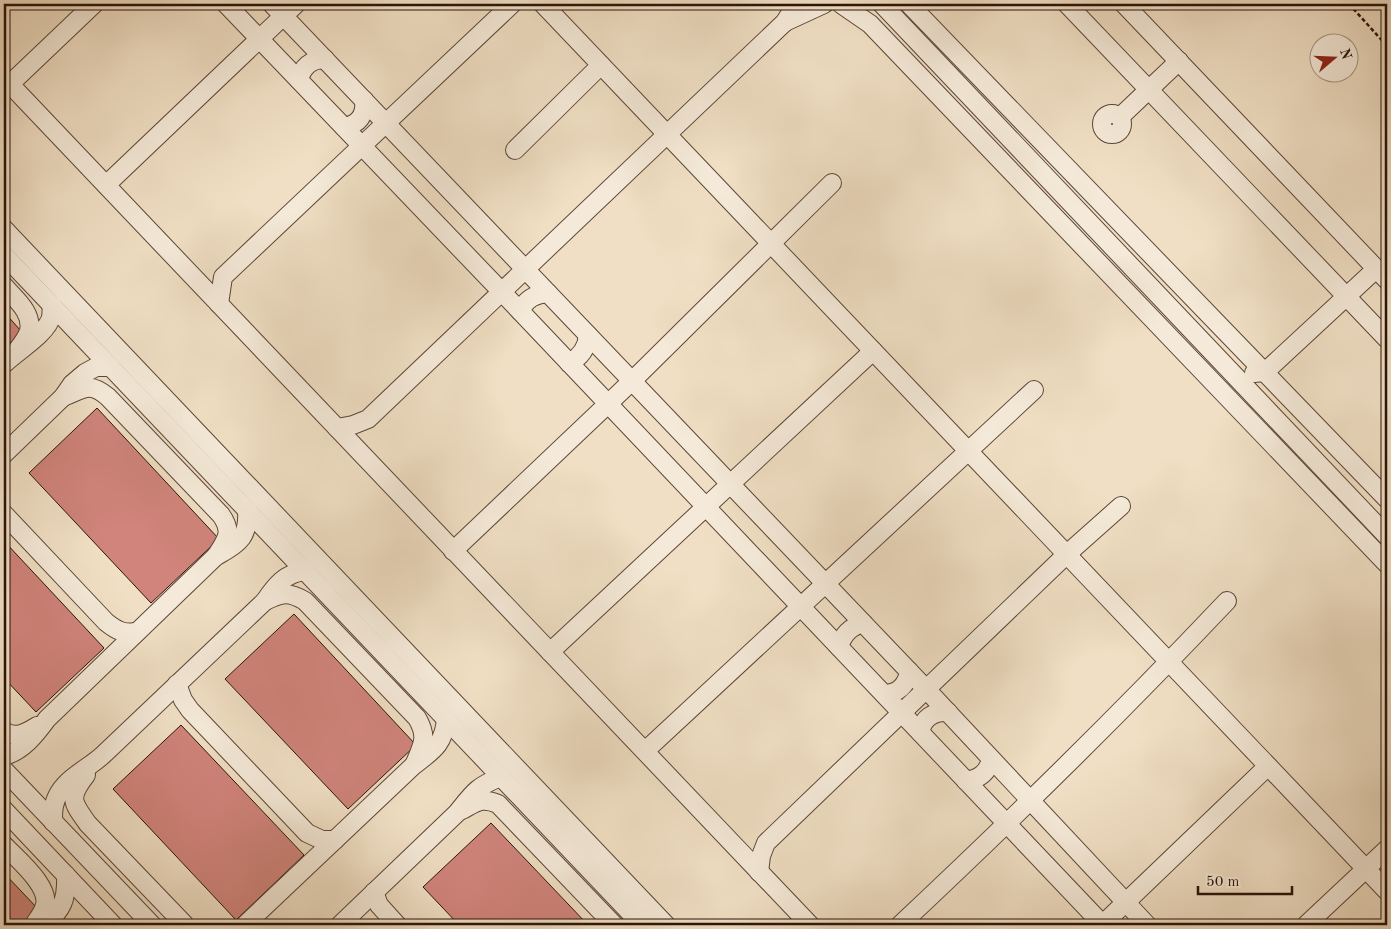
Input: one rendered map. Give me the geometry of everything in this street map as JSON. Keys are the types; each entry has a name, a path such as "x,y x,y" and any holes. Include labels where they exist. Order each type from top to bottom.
{"street":[{"path":"94,4 7,81 810,925"},
{"path":"226,4 1103,925 1268,766"},
{"path":"218,304 223,277 512,4"},
{"path":"543,4 1387,892"},
{"path":"337,428 353,425 368,419 785,22 796,4"},
{"path":"785,22 824,4"},
{"path":"841,4 870,24 1387,564"},
{"path":"882,4 1387,536"},
{"path":"909,4 1387,499"},
{"path":"1067,4 1387,338"},
{"path":"1124,4 1382,275 1347,297 1265,372 1234,374"},
{"path":"106,185 259,38 283,8 325,59 386,124 948,712 1147,925"},
{"path":"299,80 302,70 306,65 315,60 325,59"},
{"path":"1120,117 1178,61"},
{"path":"515,150 601,65"},
{"path":"344,126 353,125 361,118 364,112 364,100"},
{"path":"1051,182 1067,167"},
{"path":"453,551 632,381 832,184"},
{"path":"4,229 666,925"},
{"path":"4,255 641,925"},
{"path":"195,278 223,277"},
{"path":"4,286 24,308 29,317 29,332 17,352"},
{"path":"520,311 529,299 535,295 548,293"},
{"path":"4,364 34,340 45,328 51,318 52,305"},
{"path":"569,363 583,352 588,335"},
{"path":"550,652 873,351"},
{"path":"4,454 85,373 96,367 111,367"},
{"path":"1261,402 1265,372"},
{"path":"63,397 87,387 97,388 108,397 208,501 227,524 228,534 215,557"},
{"path":"645,752 1034,390"},
{"path":"362,456 362,437 368,419"},
{"path":"739,851 753,849 766,843 1067,554 1121,506"},
{"path":"4,756 19,749 33,737 47,719 215,557 235,544 245,534 248,523 247,510"},
{"path":"4,514 106,622 116,630 128,634 138,632"},
{"path":"53,822 53,806 60,791 76,775 96,761 264,601 287,576 305,571"},
{"path":"264,601 280,594 295,595 305,601 417,718 423,728 424,741 413,766"},
{"path":"900,925 1031,802 1227,602"},
{"path":"839,647 845,634 850,629 863,623"},
{"path":"884,694 893,693 902,688 908,677 908,671"},
{"path":"177,684 183,700 190,710 307,833 322,840 335,840"},
{"path":"920,732 924,722 931,715 948,712"},
{"path":"4,731 10,735 19,735 28,732 47,719"},
{"path":"245,925 413,766 441,742 445,733 446,719"},
{"path":"966,781 979,778 984,774 988,770 991,759"},
{"path":"96,761 75,788 74,798 77,808 88,824 185,925"},
{"path":"4,770 152,925"},
{"path":"340,925 457,813 473,793 484,784 501,777"},
{"path":"457,813 488,799 498,804 614,925"},
{"path":"4,810 113,925"},
{"path":"759,872 761,856 766,843"},
{"path":"4,845 37,880 46,895 45,907 34,925"},
{"path":"1306,925 1387,849"},
{"path":"42,925 62,906 67,892 66,875"},
{"path":"374,892 379,905 397,925"}],"path":[{"path":"1349,4 1387,46"}],"building":[{"path":"4,312 22,332 4,349"},
{"path":"97,408 219,539 151,603 29,473"},
{"path":"4,541 104,648 36,712 4,678"},
{"path":"294,614 416,745 348,809 225,679"},
{"path":"181,725 304,855 236,920 113,789"},
{"path":"491,823 588,925 459,925 423,887"},
{"path":"4,873 39,910 22,925 4,925"}]}
